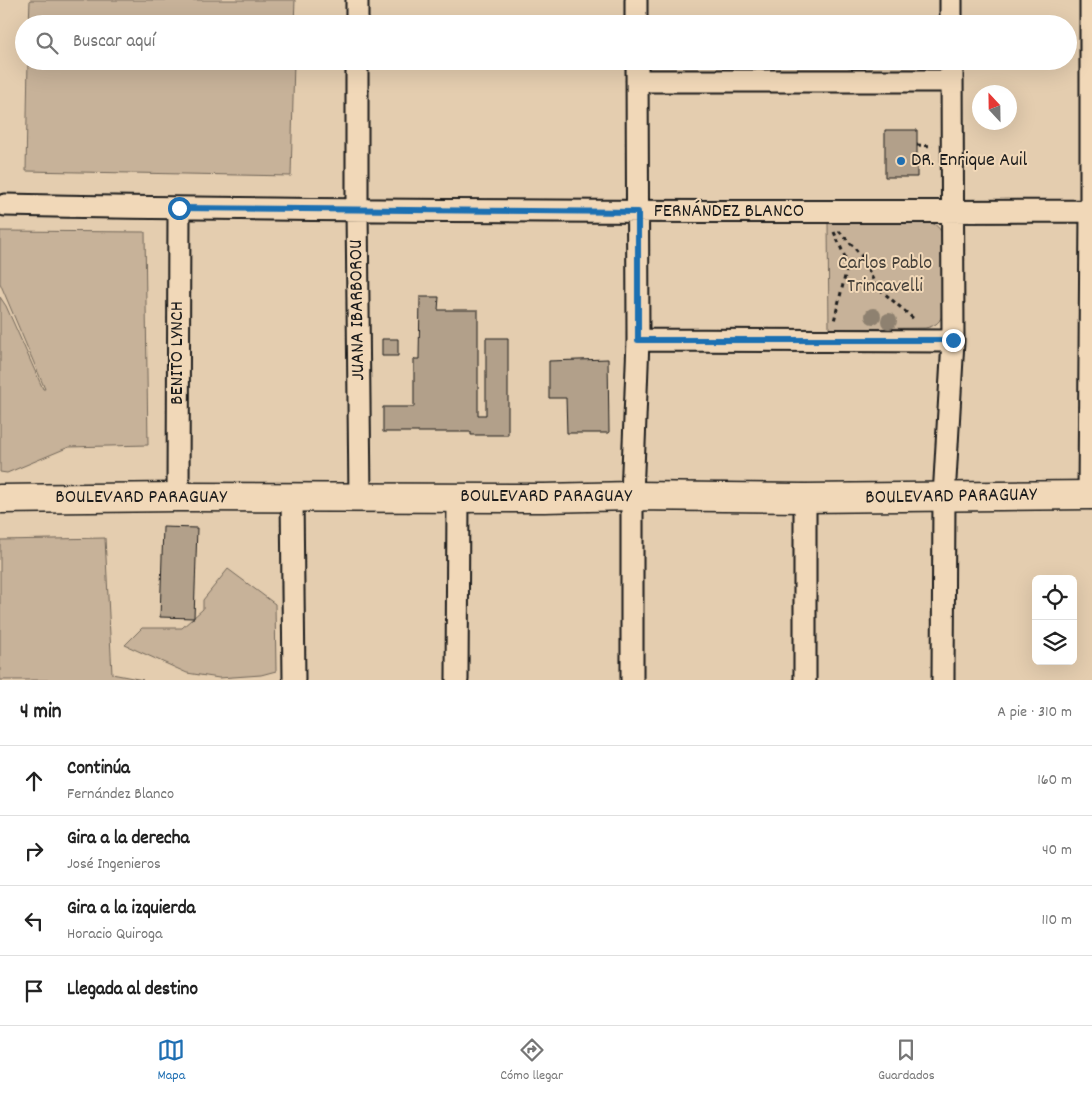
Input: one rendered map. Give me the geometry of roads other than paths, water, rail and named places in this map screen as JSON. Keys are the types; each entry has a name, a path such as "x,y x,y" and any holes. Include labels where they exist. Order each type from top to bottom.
{"street":[{"path":"357,0 357,15"},
{"path":"636,0 636,15"},
{"path":"951,0 951,15"},
{"path":"1090,494 1091,0"},
{"name":"JUANA IBARBOROU","path":"357,70 360,498"},
{"path":"632,680 632,496 638,340 637,71 952,71 953,340 944,497 943,680"},
{"name":"FERNÁNDEZ BLANCO","path":"5,205 638,212 1092,211"},
{"name":"BENITO LYNCH","path":"178,497 179,208"},
{"path":"638,340 953,340"},
{"name":"BOULEVARD PARAGUAY","path":"0,498 544,498 632,496 805,498 1090,494"},
{"path":"292,498 294,680"},
{"path":"457,680 458,498"},
{"path":"805,498 805,680"}],"place":[{"name":"DR. Enrique Auil","path":"901,161"}],"park label":[{"name":"Carlos Pablo Trincavelli","path":"885,276"}]}
